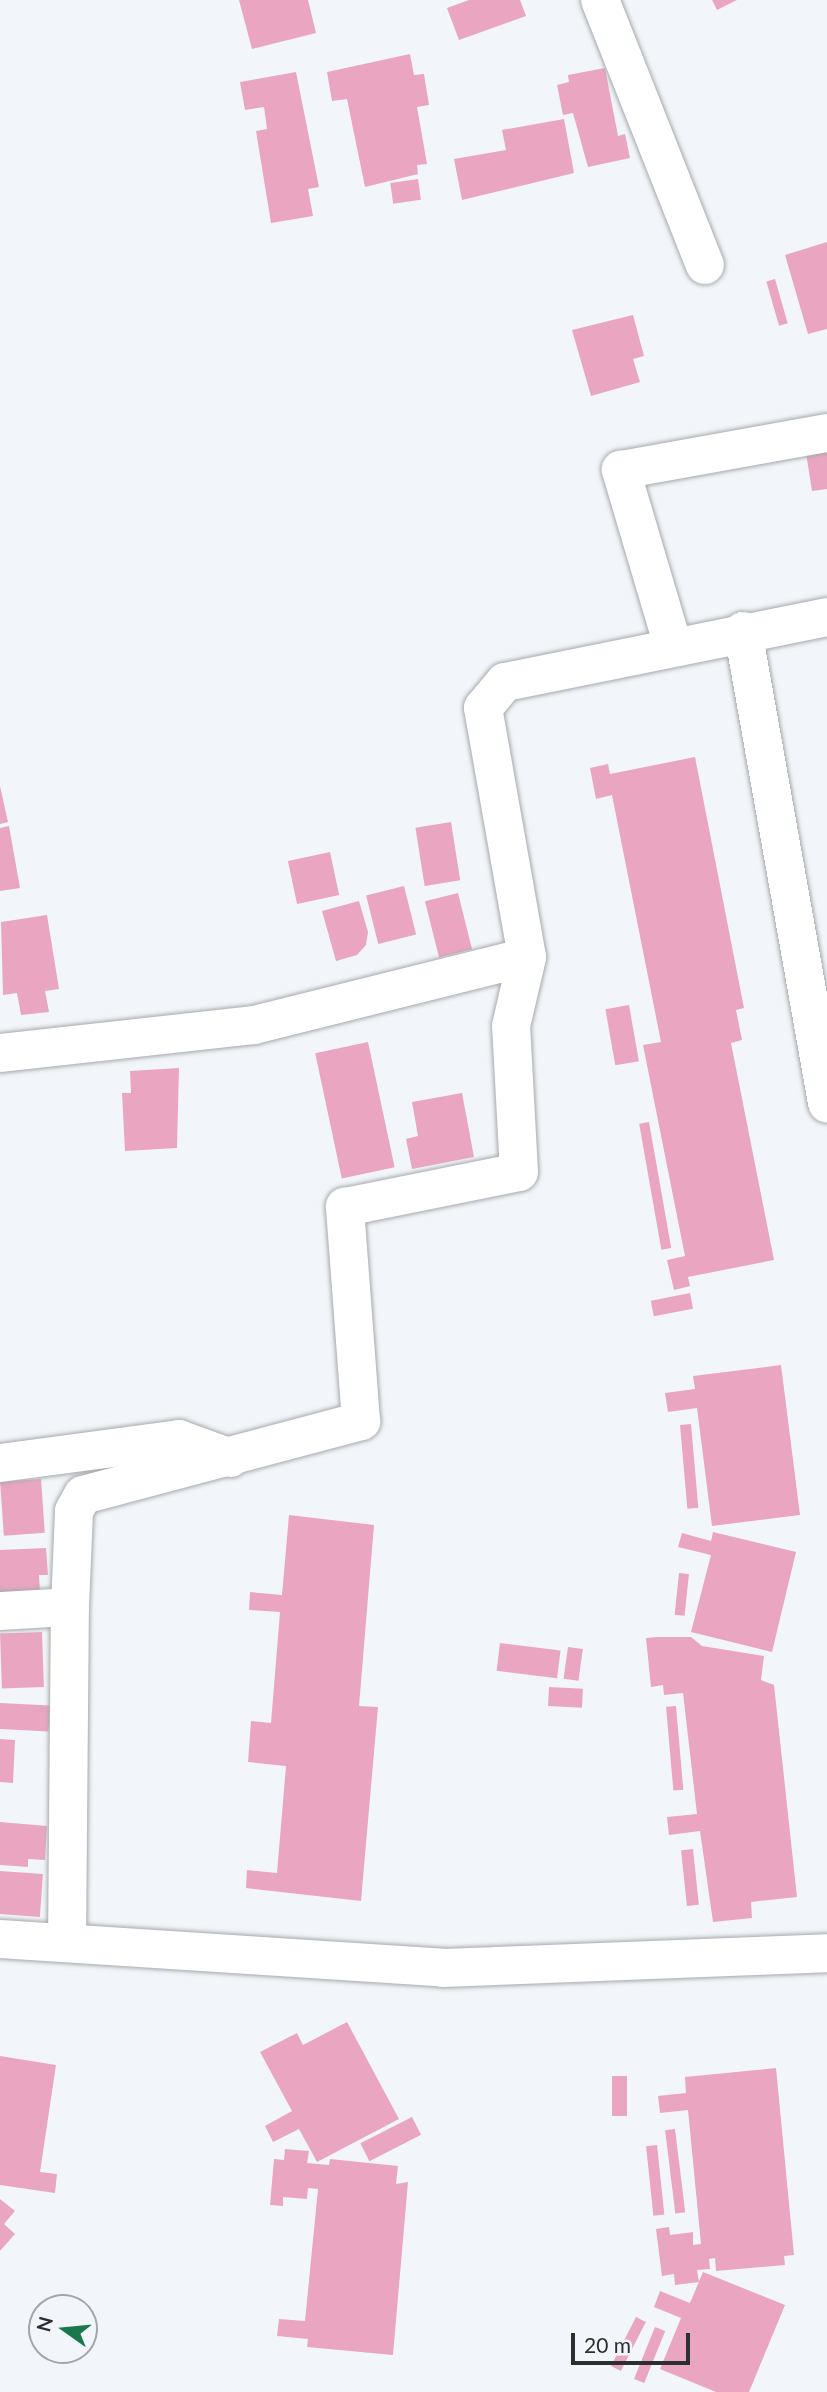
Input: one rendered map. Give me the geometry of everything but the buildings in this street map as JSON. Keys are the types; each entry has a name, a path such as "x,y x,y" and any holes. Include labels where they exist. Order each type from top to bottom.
{"street":[{"path":"600,0 705,265"},
{"path":"673,646 621,470 827,433"},
{"path":"67,1943 70,1607 74,1511 83,1495 231,1458 361,1421 345,1207 519,1172 511,1026 527,957 483,708 505,682 743,631 827,617"},
{"path":"743,631 827,1104"},
{"path":"0,1054 254,1025 527,957"},
{"path":"0,1463 178,1439 231,1458"},
{"path":"0,1611 70,1607"},
{"path":"0,1939 429,1968 827,1953"}]}
